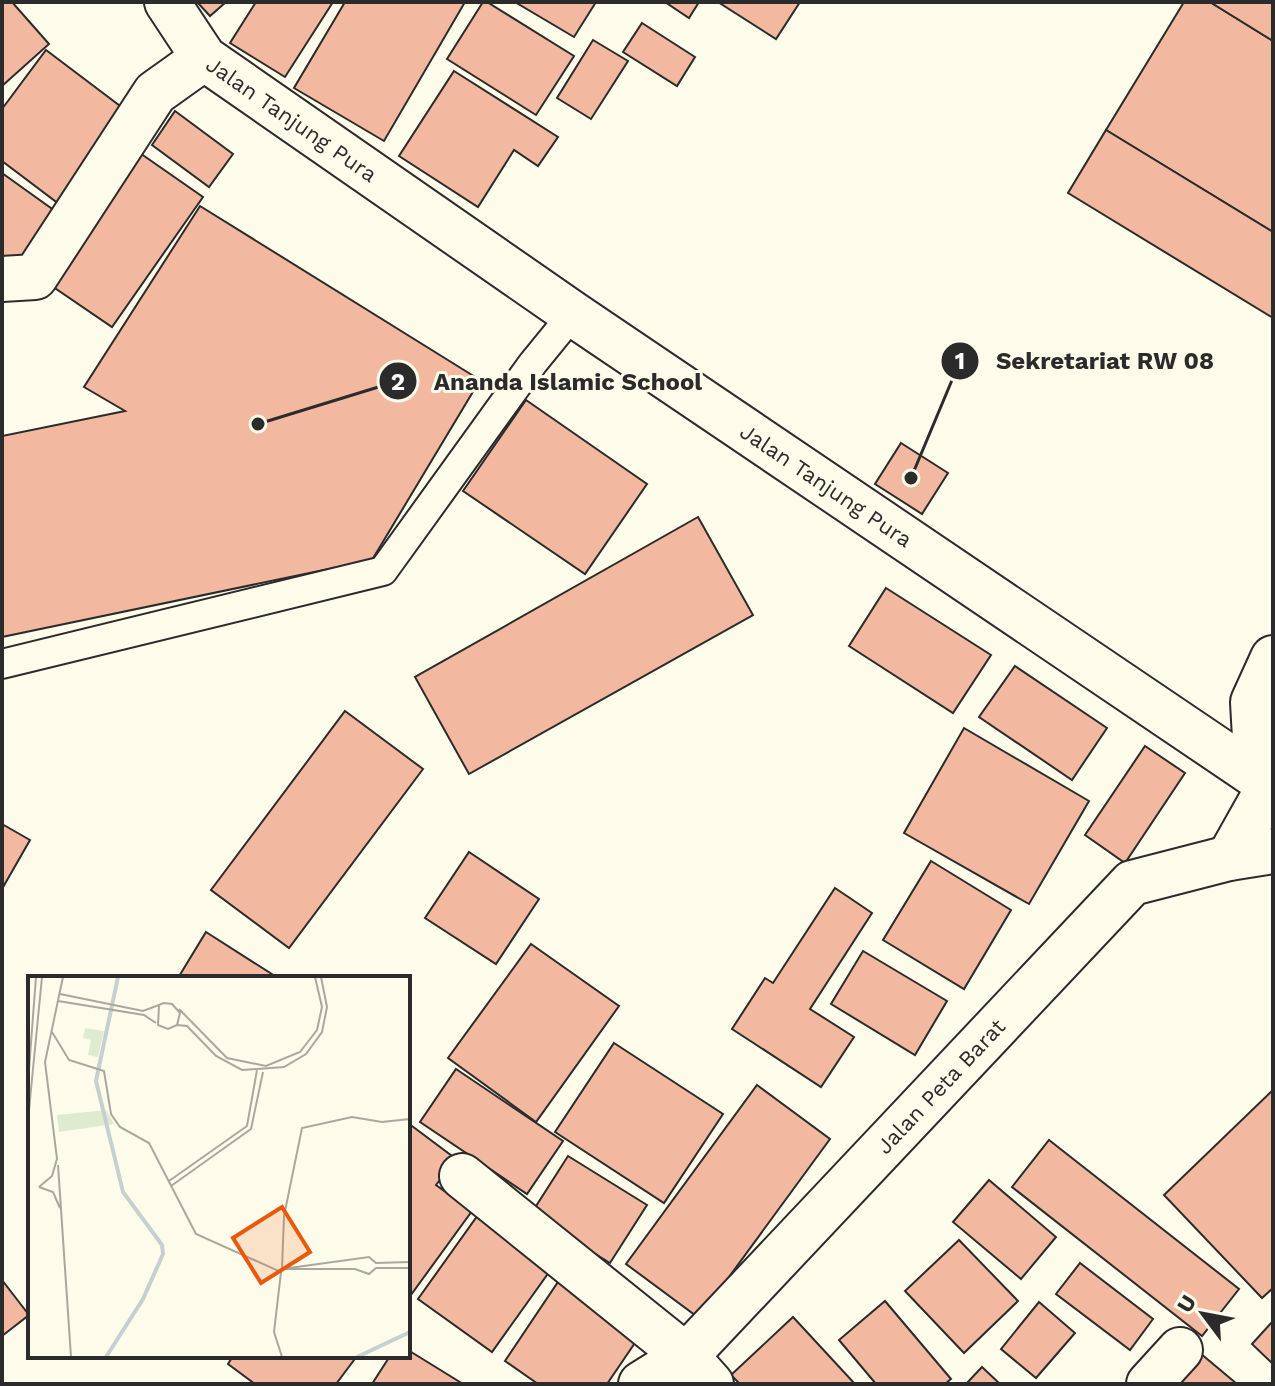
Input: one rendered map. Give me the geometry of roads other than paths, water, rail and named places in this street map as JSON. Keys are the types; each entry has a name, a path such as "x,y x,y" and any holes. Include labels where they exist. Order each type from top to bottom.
{"street":[{"name":"Jalan Tanjung Pura","path":"167,2 204,58 573,314 1271,785"},
{"path":"2,279 35,277 155,93 204,58"},
{"path":"1229,858 1271,785 1255,738 1253,702 1273,658"},
{"name":"Jalan Peta Barat","path":"641,1384 698,1370 1132,883 1229,858 1273,851"},
{"path":"462,1176 698,1370"},
{"path":"1149,1384 1180,1350"}],"lane":[{"path":"2,664 383,571 533,363 573,314"}],"place":[{"name":"Ananda Islamic School","path":"258,424"},
{"name":"Sekretariat RW 08","path":"911,478"}]}
